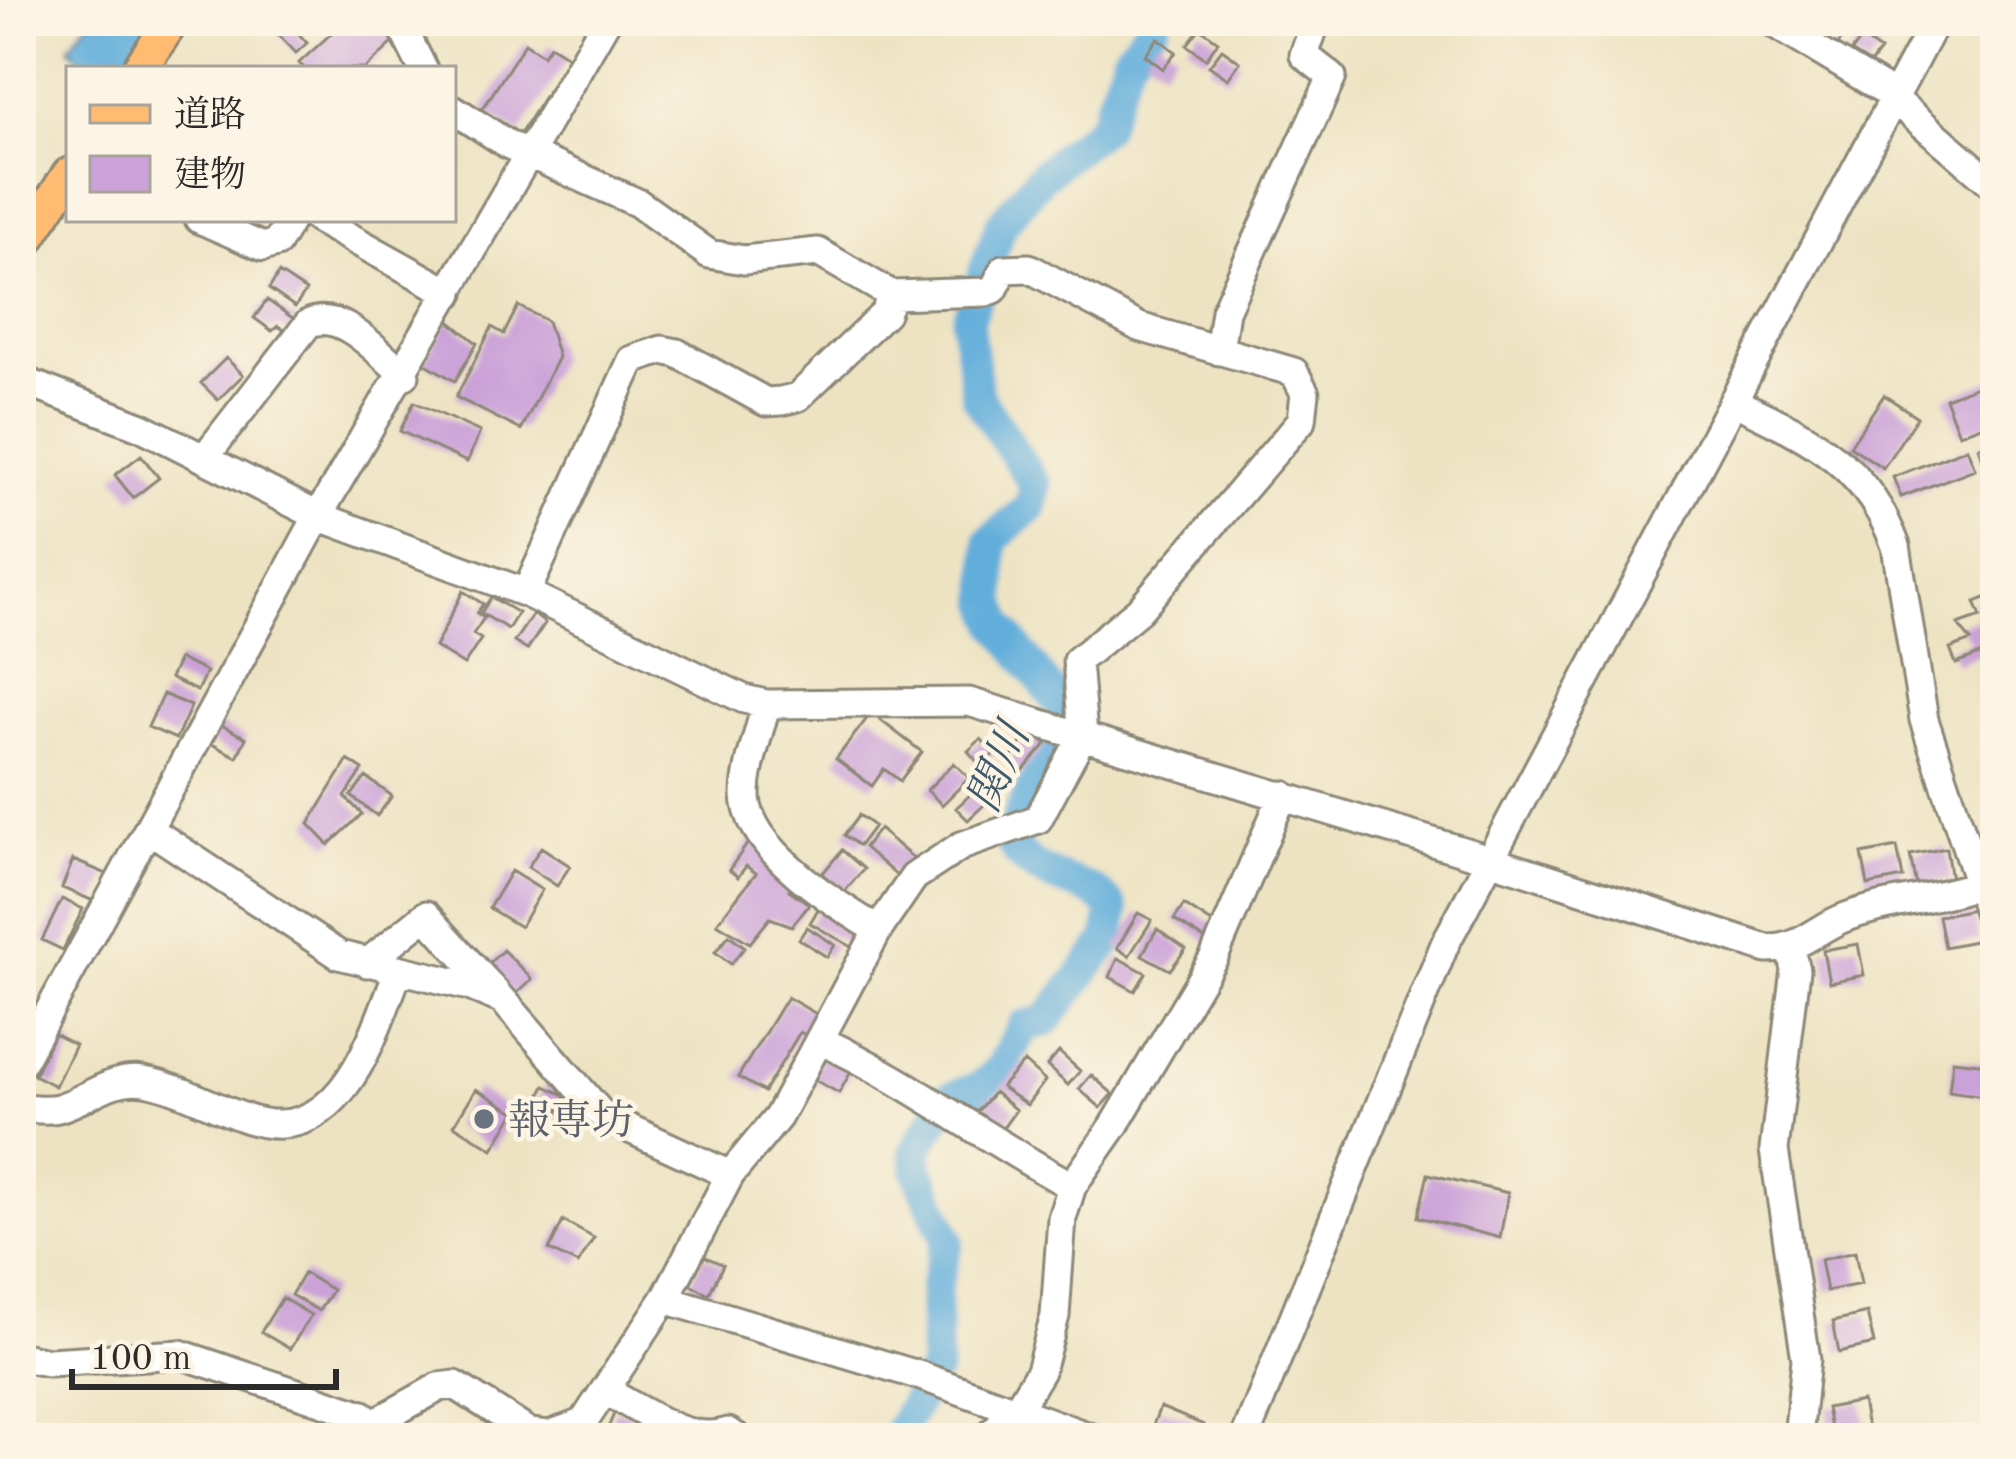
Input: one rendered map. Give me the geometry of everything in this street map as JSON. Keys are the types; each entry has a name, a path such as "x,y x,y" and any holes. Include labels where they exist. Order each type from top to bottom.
{"main road":[{"path":"142,66 172,21"},
{"path":"21,248 65,188"}],"street":[{"path":"399,21 422,66"},
{"path":"21,1063 318,516 405,375 606,21"},
{"path":"1219,351 1226,311 1332,77 1304,55 1316,21"},
{"path":"1770,21 1893,100 1995,186"},
{"path":"1245,1438 1430,981 1489,859 1936,21"},
{"path":"21,1357 48,1362 180,1354 363,1415 366,1431 439,1388 455,1385 530,1433 581,1430 665,1299 730,1175 778,1117 878,930 914,877 938,857 1038,819 1069,730 1077,662 1139,610 1302,420 1304,393 1294,372 1139,327 1029,268 1004,269 994,289 892,295 818,252 744,260 709,254 638,203 531,152 508,146 456,111"},
{"path":"206,222 263,247 277,243 289,222"},
{"path":"322,222 451,293"},
{"path":"526,593 632,359 662,350 677,353 766,403 797,397 885,313 892,295"},
{"path":"205,458 308,324 321,317 337,320 405,375"},
{"path":"21,380 205,458 318,516 526,593 706,685 766,704 969,702 1283,795 1768,949 1791,950 1845,917 1986,882"},
{"path":"1735,402 1824,445 1887,522 1896,546 1924,720 1986,882 1995,932"},
{"path":"766,704 746,795 755,825 814,891 878,930"},
{"path":"986,1438 1016,1409 1040,1370 1055,1316 1062,1218 1072,1186 1114,1126 1214,957 1283,795"},
{"path":"150,830 321,945 368,963 503,1000"},
{"path":"368,963 426,915 604,1117 730,1175"},
{"path":"1791,950 1796,970 1774,1150 1806,1359 1798,1438"},
{"path":"21,1108 56,1109 121,1081 144,1081 254,1121 296,1120 343,1093 359,1072 399,969"},
{"path":"822,1041 1072,1186"},
{"path":"665,1299 931,1380 1092,1438"},
{"path":"606,1391 690,1434 714,1437 728,1432 738,1438"}],"water":[{"path":"89,21 145,21 151,26 123,66 87,66 69,47"}],"building":[{"path":"345,21 354,21 366,34 382,21 398,38 368,66 299,63"},
{"path":"1791,21 1830,21 1846,32 1835,49"},
{"path":"290,24 307,43 296,53 278,34"},
{"path":"1200,28 1218,41 1206,59 1187,45"},
{"path":"1158,38 1176,52 1163,69 1145,55"},
{"path":"1862,38 1880,51 1867,68 1849,55"},
{"path":"525,43 543,55 550,45 569,57 520,134 482,110"},
{"path":"1222,49 1240,62 1228,79 1209,66"},
{"path":"279,273 306,291 295,307 269,289"},
{"path":"267,300 297,321 288,333 278,326 272,331 254,318"},
{"path":"518,306 547,321 558,357 521,430 456,397 492,327 504,334"},
{"path":"448,320 477,343 455,381 423,362"},
{"path":"226,358 243,375 218,400 201,383"},
{"path":"1995,379 1995,421 1959,434 1945,398"},
{"path":"1884,395 1917,417 1883,468 1850,446"},
{"path":"414,402 480,432 467,462 400,431"},
{"path":"1995,441 1995,490 1978,447"},
{"path":"1967,448 1975,469 1901,497 1893,477"},
{"path":"141,455 159,478 133,498 115,475"},
{"path":"463,591 483,604 477,613 484,618 473,634 481,639 464,665 435,647"},
{"path":"1995,594 1995,649 1956,664 1950,649 1971,641 1958,625 1981,617 1975,602"},
{"path":"491,597 518,613 508,629 481,613"},
{"path":"533,614 545,623 527,650 514,642"},
{"path":"179,659 206,672 197,691 170,678"},
{"path":"163,694 191,706 176,739 148,727"},
{"path":"871,713 922,752 900,781 884,769 872,786 836,759"},
{"path":"219,724 246,738 237,757 210,743"},
{"path":"1028,732 1047,743 1022,772 1008,763"},
{"path":"981,739 995,753 981,766 968,751"},
{"path":"348,760 363,770 345,797 362,814 329,845 309,824"},
{"path":"954,763 969,778 942,805 927,790"},
{"path":"366,777 392,796 377,816 351,796"},
{"path":"973,792 985,804 968,820 956,808"},
{"path":"859,815 874,826 859,846 844,835"},
{"path":"879,829 914,859 898,877 864,847"},
{"path":"755,833 796,881 789,890 809,904 792,926 770,918 750,943 717,923 756,873 746,866 738,877 729,870"},
{"path":"541,847 570,866 557,886 528,867"},
{"path":"1897,847 1903,878 1868,885 1862,854"},
{"path":"1946,848 1951,880 1916,886 1910,855"},
{"path":"842,850 864,869 844,892 822,874"},
{"path":"73,860 107,874 96,902 62,888"},
{"path":"511,871 542,890 520,927 489,908"},
{"path":"62,899 83,909 63,950 42,940"},
{"path":"821,904 863,928 852,947 810,923"},
{"path":"1184,905 1218,927 1209,942 1174,920"},
{"path":"1973,909 1979,940 1944,947 1938,916"},
{"path":"1138,913 1152,920 1129,956 1117,948"},
{"path":"807,927 835,945 827,957 799,939"},
{"path":"1157,929 1186,949 1170,970 1142,955"},
{"path":"729,935 745,947 731,964 715,952"},
{"path":"1858,944 1864,975 1829,982 1823,950"},
{"path":"503,950 532,979 515,995 486,966"},
{"path":"1118,958 1146,973 1135,991 1110,977"},
{"path":"787,997 825,1019 813,1039 800,1032 764,1092 738,1077"},
{"path":"54,1034 75,1045 55,1086 34,1075"},
{"path":"826,1051 854,1066 839,1093 811,1078"},
{"path":"1059,1052 1080,1071 1068,1085 1047,1066"},
{"path":"1953,1060 1988,1064 1984,1096 1949,1091"},
{"path":"1024,1062 1045,1081 1027,1105 1001,1087"},
{"path":"1091,1075 1113,1094 1101,1108 1079,1089"},
{"path":"545,1086 566,1096 548,1133 527,1122"},
{"name":"報専坊","path":"476,1089 515,1112 493,1149 454,1125"},
{"path":"994,1092 1016,1110 998,1135 972,1117"},
{"path":"1428,1174 1508,1193 1500,1238 1418,1217"},
{"path":"563,1221 594,1238 578,1264 549,1250"},
{"path":"1855,1252 1861,1284 1826,1291 1820,1260"},
{"path":"704,1256 723,1265 709,1294 690,1284"},
{"path":"304,1273 332,1290 319,1311 291,1295"},
{"path":"282,1298 311,1315 290,1349 261,1332"},
{"path":"1867,1313 1874,1344 1839,1352 1833,1321"},
{"path":"1862,1401 1868,1433 1833,1438 1827,1408"},
{"path":"1160,1407 1204,1425 1198,1438 1148,1438"},
{"path":"616,1409 648,1423 642,1438 604,1438"}],"waterway":[{"name":"関川","path":"895,1438 935,1369 935,1288 948,1241 918,1170 916,1150 947,1099 981,1087 1000,1069 1024,1026 1046,1021 1108,941 1113,911 1093,892 1038,869 1013,845 1020,815 1066,712 999,624 991,601 991,540 1031,507 1035,485 977,396 967,322 1001,225 1043,174 1103,126 1128,57 1155,21"}],"place":[{"name":"報専坊","path":"484,1119"}]}
